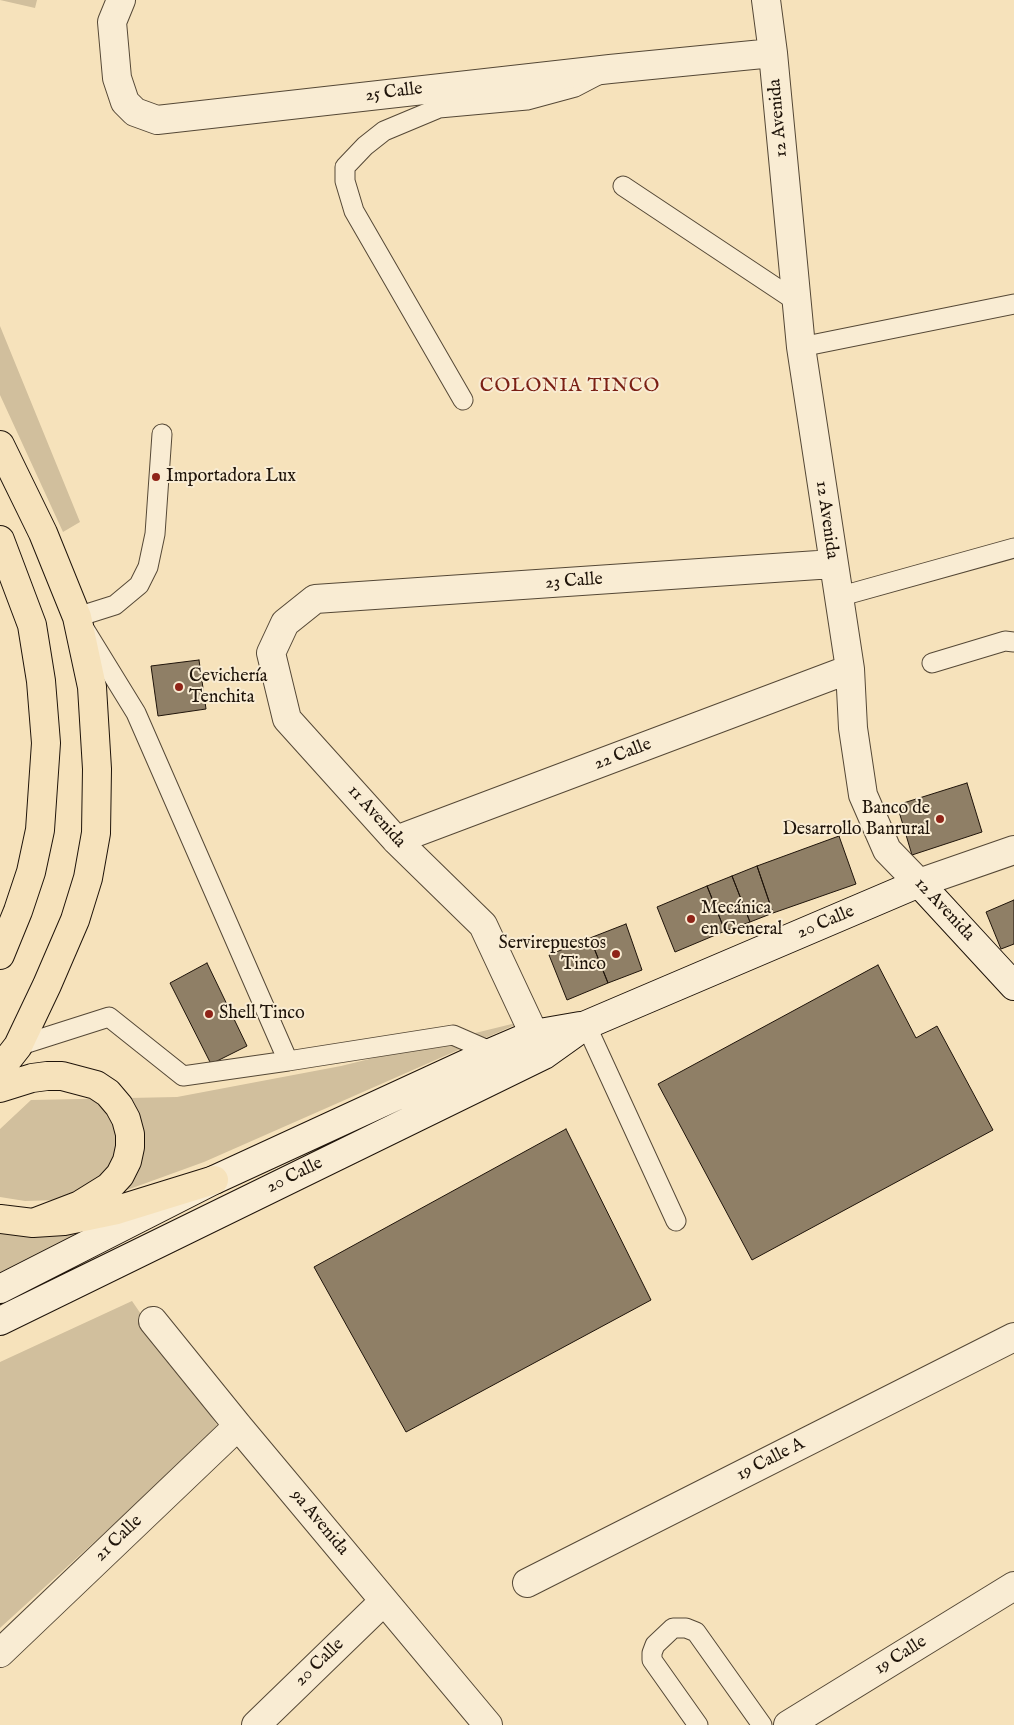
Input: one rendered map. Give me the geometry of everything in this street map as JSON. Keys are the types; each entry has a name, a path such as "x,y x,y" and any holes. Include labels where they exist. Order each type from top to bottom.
{"highway":[{"path":"0,445 43,532 77,616 92,687 98,769 96,833 88,878 75,920 18,1046 0,1069"},
{"path":"0,540 32,625 41,680 46,743 40,830 31,872 0,955"},
{"path":"0,1088 32,1078 47,1076 62,1076 96,1085 108,1093 118,1106 126,1119 130,1134 127,1161 120,1175 109,1187 80,1204 16,1221"},
{"path":"16,1221 64,1221 118,1210 214,1180"}],"street":[{"name":"25 Calle","path":"122,0 112,22 117,78 124,102 135,112 157,120 610,68 773,53"},
{"name":"12 Avenida","path":"766,0 773,53 801,347 832,564 850,669 853,728 863,795 887,850 1014,986"},
{"name":"23 Calle","path":"315,599 832,564"},
{"name":"11 Avenida","path":"315,599 285,623 271,653 287,719 396,840 482,925 534,1034"},
{"name":"22 Calle","path":"396,840 850,669"},
{"name":"20 Calle","path":"0,1321 544,1055 586,1025 919,883 1014,850"},
{"name":"20 Calle","path":"0,1290 214,1180 492,1052 534,1034 586,1025"},
{"name":"9a Avenida","path":"153,1321 238,1426 488,1725"},
{"name":"19 Calle A","path":"527,1583 1014,1337"},
{"name":"21 Calle","path":"0,1653 238,1426"},
{"name":"19 Calle","path":"788,1725 1014,1586"},
{"name":"20 Calle","path":"256,1725 384,1601"}],"lane":[{"path":"463,400 354,211 345,181 345,167 365,146 384,131 439,108 527,100 575,87 610,68"},
{"path":"623,186 796,301"},
{"path":"801,347 1014,304"},
{"path":"162,434 155,534 148,567 139,585 115,605 77,616 136,713 288,1061"},
{"path":"838,597 1014,548"},
{"path":"932,663 1005,641 1014,642"},
{"path":"18,1046 109,1017 183,1076 453,1035 492,1052"},
{"path":"586,1025 676,1221"},
{"path":"698,1725 652,1660 654,1645 673,1628 686,1628 696,1632 762,1725"}],"shaded area":[{"path":"0,0 37,0 35,8"},
{"path":"0,326 80,522 63,532 0,395"},
{"path":"524,1021 204,1162 102,1199 25,1201 0,1197 0,1129 31,1100 177,1097 341,1066"},
{"path":"121,1223 0,1280 0,1233 44,1236"},
{"path":"132,1301 219,1428 0,1628 0,1362"}],"building":[{"name":"Cevichería Tenchita","path":"199,660 206,709 158,716 151,666"},
{"name":"Banco de Desarrollo Banrural","path":"967,783 982,832 912,855 897,805"},
{"path":"839,836 856,884 773,913 757,866"},
{"path":"757,866 773,913 750,922 732,876"},
{"path":"732,876 750,922 725,931 707,886"},
{"name":"Mecánica en General","path":"707,886 725,931 675,952 657,907"},
{"path":"1014,900 1014,944 1001,949 986,912"},
{"name":"Servirepuestos Tinco","path":"626,924 642,970 608,983 590,938"},
{"path":"590,938 608,983 567,1000 549,955"},
{"name":"Shell Tinco","path":"207,963 247,1046 211,1064 170,983"},
{"path":"878,965 916,1038 937,1026 993,1130 752,1260 658,1084"},
{"path":"566,1129 651,1300 406,1432 314,1267"}],"place":[{"name":"Importadora Lux","path":"156,477"},
{"name":"Cevichería Tenchita","path":"179,687"},
{"name":"Banco de Desarrollo Banrural","path":"940,819"},
{"name":"Mecánica en General","path":"691,919"},
{"name":"Servirepuestos Tinco","path":"616,954"},
{"name":"Shell Tinco","path":"209,1014"}],"district":[{"name":"COLONIA TINCO","path":"570,387"}]}
